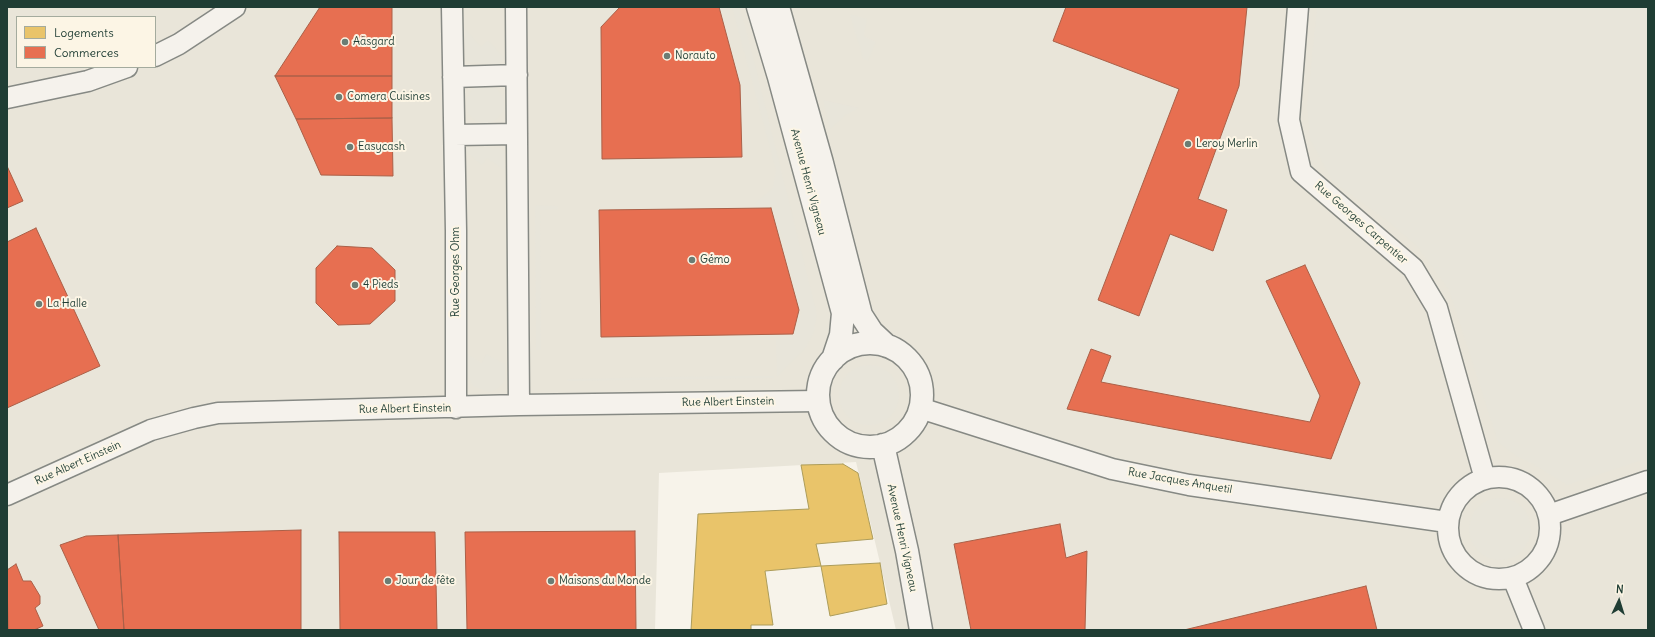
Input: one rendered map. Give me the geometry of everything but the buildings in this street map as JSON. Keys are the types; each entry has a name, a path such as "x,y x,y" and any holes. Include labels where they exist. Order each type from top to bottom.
{"street":[{"path":"156,56 179,44 235,7"},
{"name":"Rue Georges Ohm","path":"452,7 455,135 456,408"},
{"path":"516,7 519,405"},
{"name":"Avenue Henri Vigneau","path":"758,7 779,77 842,313 841,335 833,359"},
{"name":"Avenue Henri Vigneau","path":"778,7 822,164 861,315 872,332 887,346 901,353 912,364 919,378 922,393 920,408 915,421 907,432 896,440 883,445 865,447 848,443 833,432 823,418 818,401 819,386 824,371 833,359 845,350 858,345 873,344 887,346"},
{"name":"Rue Georges Carpentier","path":"1298,7 1289,120 1301,172 1413,268 1417,274 1436,308 1485,479"},
{"path":"7,98 88,81 124,68"},
{"path":"453,77 517,75"},
{"path":"455,135 516,134"},
{"name":"Rue Albert Einstein","path":"7,495 151,430 194,418 218,414 242,412 456,408 519,405 818,401"},
{"name":"Rue Jacques Anquetil","path":"920,408 1112,469 1189,485 1447,522"},
{"name":"Avenue Henri Vigneau","path":"883,445 907,551 921,630"},
{"path":"1498,477 1516,480 1533,490 1540,498 1549,515 1550,533 1546,548 1537,564 1513,578 1494,580 1478,575 1467,569 1456,557 1449,541 1447,522 1455,500 1469,486 1485,479 1498,477"},
{"path":"1549,515 1648,481"},
{"path":"1513,578 1534,630"}],"shaded area":[{"path":"7,7 1648,7 1648,630 896,630 856,462 659,473 655,630 7,630"},
{"path":"732,7 739,7 746,29 817,314 814,331 807,346 777,377 776,339 794,337 802,313 774,206 754,204 773,188 776,170"},
{"path":"1317,7 1648,7 1648,458 1567,485 1533,464 1518,457 1498,442 1449,290 1417,246 1389,222 1332,181 1310,139 1307,106"},
{"path":"850,14 867,19 864,36 876,42 868,61 863,59"},
{"path":"465,29 481,47 488,40 504,58 502,61 498,64 468,62 465,57"},
{"path":"481,85 489,85 499,90 503,97 503,111 499,118 489,123 481,123 471,118 469,115 466,108 466,100 471,90 474,88"},
{"path":"823,100 859,108 847,114 830,129"},
{"path":"467,147 502,148 504,151 504,170 487,158 482,165 465,151"},
{"path":"535,206 557,206 558,209 540,210 541,350 536,350"},
{"path":"467,354 482,363 486,354 505,364 505,378 503,383 497,389 488,392 473,386 467,375"},
{"path":"863,365 875,365 886,370 894,378 899,389 897,407 886,420 875,425 863,425 852,420 844,412 839,401 839,389 844,378 852,370"},
{"path":"774,376 774,378 567,381 568,379"},
{"path":"1500,498 1512,501 1522,507 1528,517 1531,529 1528,541 1522,551 1512,557 1500,560 1488,557 1478,551 1472,541 1469,529 1472,517 1478,507 1488,501"}],"place":[{"name":"Aäsgard","path":"345,42"},
{"name":"Norauto","path":"667,56"},
{"name":"Comera Cuisines","path":"339,97"},
{"name":"Leroy Merlin","path":"1188,144"},
{"name":"Easycash","path":"350,147"},
{"name":"Gémo","path":"692,260"},
{"name":"4 Pieds","path":"355,285"},
{"name":"La Halle","path":"39,304"},
{"name":"Jour de fête","path":"388,581"},
{"name":"Maisons du Monde","path":"551,581"}]}
